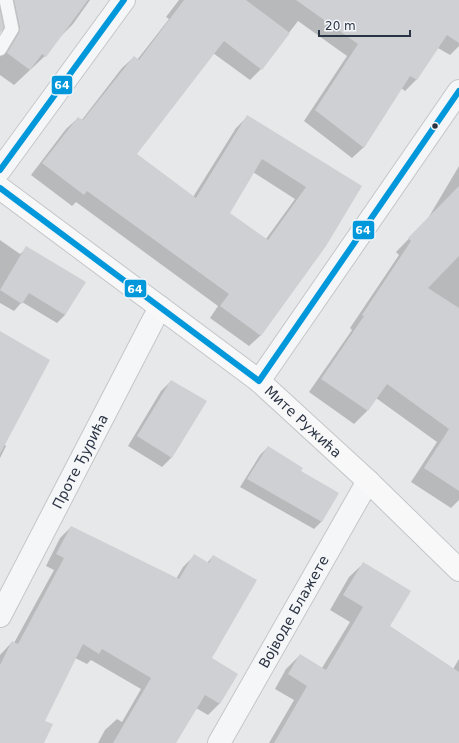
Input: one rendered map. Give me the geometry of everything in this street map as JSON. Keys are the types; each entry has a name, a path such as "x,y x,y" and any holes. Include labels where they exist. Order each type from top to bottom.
{"main road":[{"name":"Мите Ружића","path":"0,188 259,381 368,481 459,570"}],"street":[{"path":"0,170 124,0"},
{"path":"259,381 459,91"},
{"name":"Проте Ђурића","path":"0,616 160,307"},
{"name":"Војводе Блажете","path":"219,743 368,481"}],"lane":[{"path":"0,49 12,29 11,17 6,0"}],"building":[{"path":"14,0 88,0 46,57 42,54 30,70 7,53 19,33 20,28"},
{"path":"184,0 246,0 290,33 262,70 224,41 137,154 196,198 247,115 362,186 326,246 261,336 220,306 229,294 87,191 84,195 42,163 78,117 83,120 134,56 139,60","holes":["262,159 306,187 268,240 230,213"]},
{"path":"296,0 459,0 459,43 447,35 417,80 410,76 364,148 315,110 358,44"},
{"path":"0,10 4,28 0,33"},
{"path":"459,186 459,256 428,288 459,308 459,491 424,468 449,429 387,384 368,411 321,379 364,316 362,315 411,241 408,238"},
{"path":"26,246 86,282 65,315 29,293 22,304 0,290"},
{"path":"0,331 50,360 0,454"},
{"path":"171,380 207,401 172,458 137,436"},
{"path":"268,446 303,468 301,471 339,493 322,522 247,479"},
{"path":"71,526 179,579 194,554 209,563 213,555 257,580 212,658 238,674 220,704 205,695 176,743 113,743 151,678 102,649 99,654 83,644 45,721 53,724 44,743 0,743 0,665 12,641 18,644 64,558 56,554"},
{"path":"363,562 411,591 390,626 459,672 459,743 274,743 307,686 288,674 300,654 326,670 363,607 343,595"}],"transit line":[{"name":"64","path":"0,170 124,0"},
{"name":"64","path":"0,188 259,381 459,91"}]}
